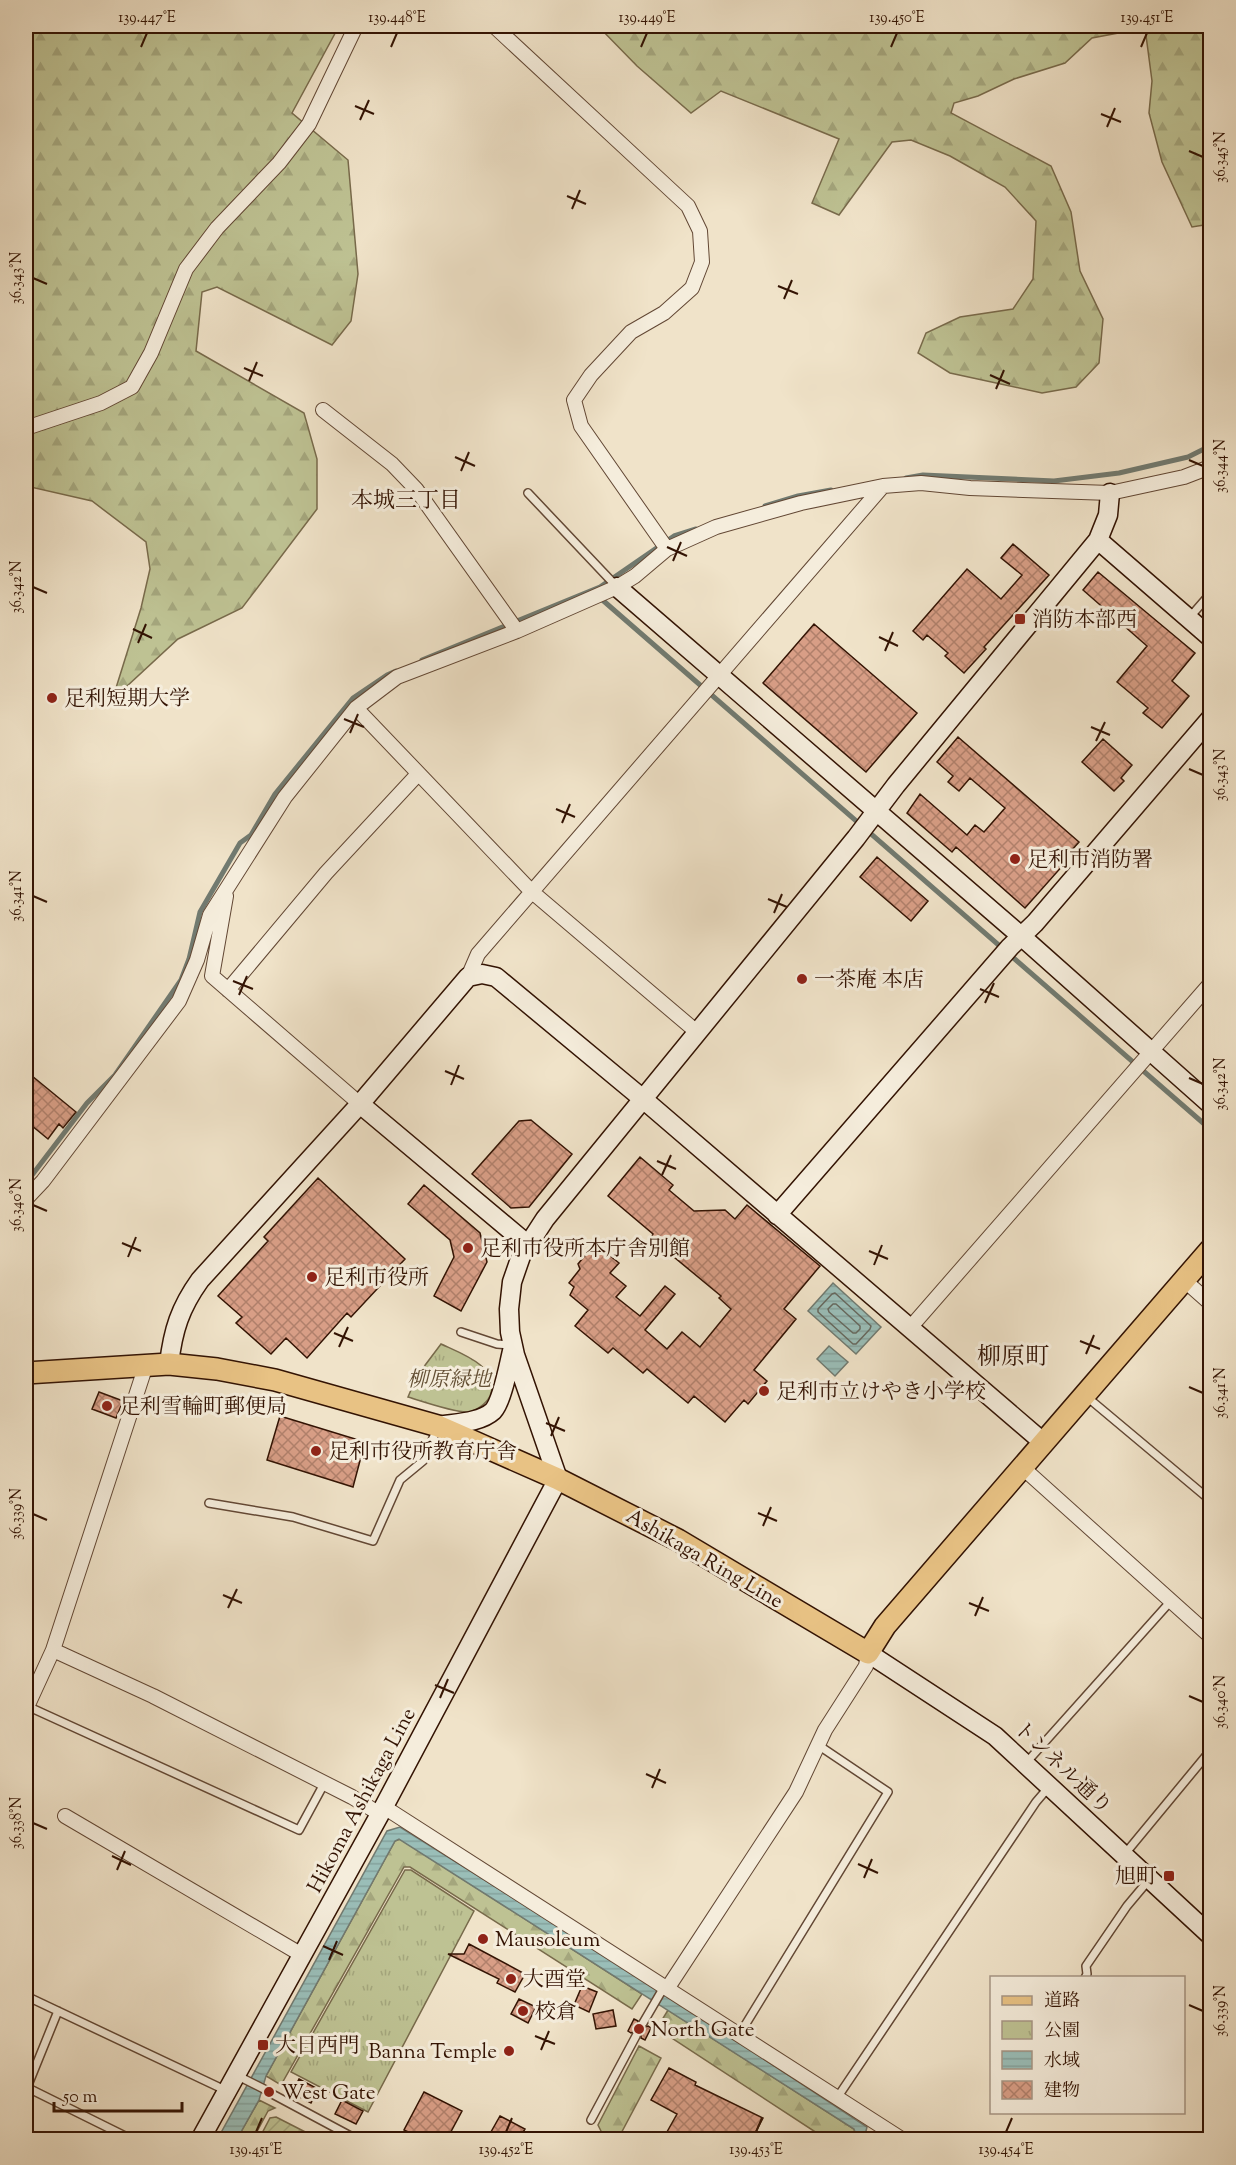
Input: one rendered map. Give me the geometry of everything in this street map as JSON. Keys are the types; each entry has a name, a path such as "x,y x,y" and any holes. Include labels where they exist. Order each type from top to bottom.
{"main road":[{"path":"868,1653 885,1626 1210,1250"},
{"name":"Ashikaga Ring Line","path":"26,1373 169,1364 217,1369 275,1380 438,1426 558,1479 678,1540 868,1653"}],"street":[{"path":"26,428 101,403 132,387 152,353 186,269 217,228 279,163 309,124 356,26"},
{"path":"494,26 688,206 700,231 702,262 692,288 664,313 631,332 591,375 574,400 581,426 667,549"},
{"path":"323,410 392,464 416,489 517,631"},
{"path":"26,1199 43,1181 179,1001 197,960 210,915 285,797 356,708 397,677 517,631 617,587 635,576 667,549 716,527 801,503 883,486 921,483 994,489 1110,493 1184,477 1210,466"},
{"path":"169,1364 176,1323 186,1300 200,1280 360,1104 468,977 478,954 531,891 883,486"},
{"path":"558,1479 510,1332 510,1295 516,1269 527,1244 896,785 1098,540 1108,515 1110,493"},
{"path":"1098,540 1210,637"},
{"path":"617,587 1021,936 1210,1104"},
{"path":"356,708 531,891 698,1033"},
{"path":"777,1215 1021,936 1035,923 1210,719"},
{"path":"228,990 326,873 418,774"},
{"path":"228,887 212,976 527,1244"},
{"path":"468,977 482,974 496,977 643,1099 1044,1443"},
{"path":"909,1329 1210,984"},
{"path":"1184,1280 1210,1302"},
{"path":"438,1426 480,1418 494,1410 504,1385 513,1345"},
{"path":"26,1707 53,1650 146,1365"},
{"path":"1023,1468 1210,1636"},
{"name":"Hikoma Ashikaga Line","path":"200,2139 227,2091 241,2077 302,1955 558,1479"},
{"path":"53,1650 153,1696 382,1810 903,2139"},
{"path":"664,1989 796,1792 825,1730 866,1666 868,1653"},
{"name":"トンネル通り","path":"868,1653 975,1721 1026,1763 1210,1935"},
{"path":"66,1816 302,1955"},
{"path":"875,2139 883,2127"}],"lane":[{"path":"528,493 617,587"},
{"path":"1190,618 1210,594"},
{"path":"461,1332 497,1344 513,1345"},
{"path":"1085,1395 1210,1500"},
{"path":"209,1503 293,1517 372,1541 400,1480 423,1461 438,1426"},
{"path":"1026,1763 1170,1602"},
{"path":"26,1707 299,1830 325,1782"},
{"path":"739,2035 888,1792 818,1745"},
{"path":"1124,1855 1210,1750"},
{"path":"837,2098 1035,1802 1050,1786"},
{"path":"1086,1976 1086,1966 1127,1906 1150,1879"},
{"path":"643,2023 664,1989"},
{"path":"26,1996 227,2091"},
{"path":"58,2011 26,2089 133,2139"},
{"path":"591,2120 636,2036"},
{"path":"241,2077 262,2089"},
{"path":"274,2095 358,2139"}],"green space":[{"path":"26,26 339,26 292,113 348,160 358,274 351,321 332,345 217,287 202,292 196,351 304,413 317,459 317,509 242,608 178,639 126,687 116,688 141,608 150,569 146,542 92,501 26,486"},
{"path":"598,26 1210,26 1210,224 1192,227 1162,162 1149,113 1152,81 1145,28 1092,38 1065,63 1014,79 978,96 954,103 951,113 1051,166 1071,212 1080,271 1103,319 1099,363 1076,387 1042,393 950,373 918,353 926,333 960,317 1013,309 1033,279 1036,221 1005,187 950,156 911,140 892,142 839,215 812,203 839,139 721,91 691,113 637,66"},
{"name":"柳原緑地","path":"441,1344 477,1362 490,1377 492,1386 490,1396 477,1409 468,1412 455,1411 408,1397 417,1376"},
{"path":"400,1839 642,1994 632,2009 410,1867 404,1867 281,2085 266,2076 395,1841"},
{"path":"405,1870 411,1870 474,1911 368,2112 291,2072"},
{"path":"668,2010 854,2129 856,2136 853,2139 818,2139 817,2133 657,2028"},
{"path":"639,2046 661,2058 618,2139 605,2139 598,2125"},
{"path":"259,2100 275,2108 268,2111 253,2139 237,2139"},
{"path":"276,2117 319,2139 259,2139 270,2118"}],"water":[{"path":"833,1283 881,1327 856,1354 808,1311"},
{"path":"829,1346 848,1362 835,1376 817,1359"},
{"path":"400,1827 636,1975 867,2127 864,2139 853,2139 856,2135 854,2129 399,1839 395,1841 266,2076 259,2100 237,2139 217,2140 387,1831"}],"building":[{"path":"1013,544 1049,575 984,647 986,649 964,673 945,656 948,653 927,635 923,640 913,631 967,569 1001,599 1022,575 1001,558"},
{"path":"1098,572 1195,653 1172,681 1189,696 1162,728 1143,713 1148,708 1117,682 1147,646 1083,590"},
{"path":"814,624 917,713 866,772 763,683"},
{"path":"958,737 1079,842 1062,861 1065,863 1025,908 956,847 952,852 907,813 920,794 967,835 975,825 984,832 1005,808 970,778 959,791 948,782 953,776 937,762"},
{"path":"1103,739 1132,765 1121,778 1124,781 1114,791 1082,762"},
{"path":"877,857 928,901 911,921 860,877"},
{"path":"26,1071 76,1112 63,1128 59,1124 48,1139 26,1121"},
{"path":"531,1120 572,1154 529,1207 511,1208 472,1174 519,1121"},
{"path":"640,1157 673,1185 669,1190 694,1211 725,1210 735,1219 747,1205 820,1266 784,1309 796,1319 754,1370 767,1381 748,1404 744,1400 725,1422 694,1396 688,1403 647,1369 643,1373 613,1348 608,1353 575,1326 588,1310 570,1295 574,1287 569,1283 580,1269 578,1264 592,1247 604,1251 619,1263 610,1273 626,1286 616,1297 640,1316 665,1286 675,1294 645,1330 667,1349 682,1332 700,1347 731,1309 719,1298 721,1296 651,1238 653,1234 608,1196"},
{"name":"足利市役所","path":"318,1178 405,1259 351,1317 347,1313 307,1358 286,1338 271,1354 236,1323 242,1317 218,1296 268,1241 264,1237"},
{"name":"足利市役所本庁舎別館","path":"424,1185 480,1233 487,1262 461,1311 434,1296 454,1257 450,1240 408,1204"},
{"name":"足利雪輪町郵便局","path":"99,1392 123,1401 116,1418 92,1409"},
{"name":"足利市役所教育庁舎","path":"280,1416 365,1442 353,1487 267,1460"},
{"path":"469,1944 525,1974 515,1992 497,1983 499,1979 448,1954 464,1954"},
{"path":"582,1986 597,1992 589,2012 574,2005"},
{"name":"校倉","path":"519,1999 536,2007 528,2023 511,2014"},
{"path":"613,2010 616,2026 596,2029 593,2014"},
{"name":"North Gate","path":"634,2019 638,2021 641,2028 648,2026 651,2028 645,2040 641,2038 638,2031 631,2033 628,2031"},
{"path":"669,2068 696,2082 695,2085 763,2118 752,2139 663,2139 677,2114 651,2100"},
{"path":"299,2079 318,2089 311,2103 292,2093"},
{"path":"424,2092 462,2111 447,2139 423,2139 404,2130"},
{"path":"342,2100 363,2111 356,2124 335,2114"},
{"path":"500,2116 525,2129 519,2139 487,2139"}],"waterway":[{"path":"906,478 923,475 1054,481 1119,473 1188,457 1210,446"},
{"path":"765,506 798,496 831,490"},
{"path":"422,660 600,587 674,536 696,529"},
{"path":"599,597 1210,1129"},
{"path":"26,1183 87,1103 115,1075 181,980 189,959 200,912 240,843 251,835 275,794 353,698 396,671"}],"place":[{"name":"消防本部西","path":"1020,619"},
{"name":"足利短期大学","path":"52,698"},
{"name":"足利市消防署","path":"1015,859"},
{"name":"一茶庵 本店","path":"802,979"},
{"name":"足利市役所本庁舎別館","path":"468,1248"},
{"name":"足利市役所","path":"312,1277"},
{"name":"足利市立けやき小学校","path":"764,1391"},
{"name":"足利雪輪町郵便局","path":"107,1406"},
{"name":"足利市役所教育庁舎","path":"316,1451"},
{"name":"旭町","path":"1169,1876"},
{"name":"Mausoleum","path":"483,1939"},
{"name":"大酉堂","path":"511,1979"},
{"name":"校倉","path":"523,2011"},
{"name":"North Gate","path":"639,2029"},
{"name":"大日西門","path":"263,2045"},
{"name":"Banna Temple","path":"509,2051"},
{"name":"West Gate","path":"269,2092"}],"district":[{"name":"本城三丁目","path":"406,499"},
{"name":"柳原町","path":"1013,1356"}]}
